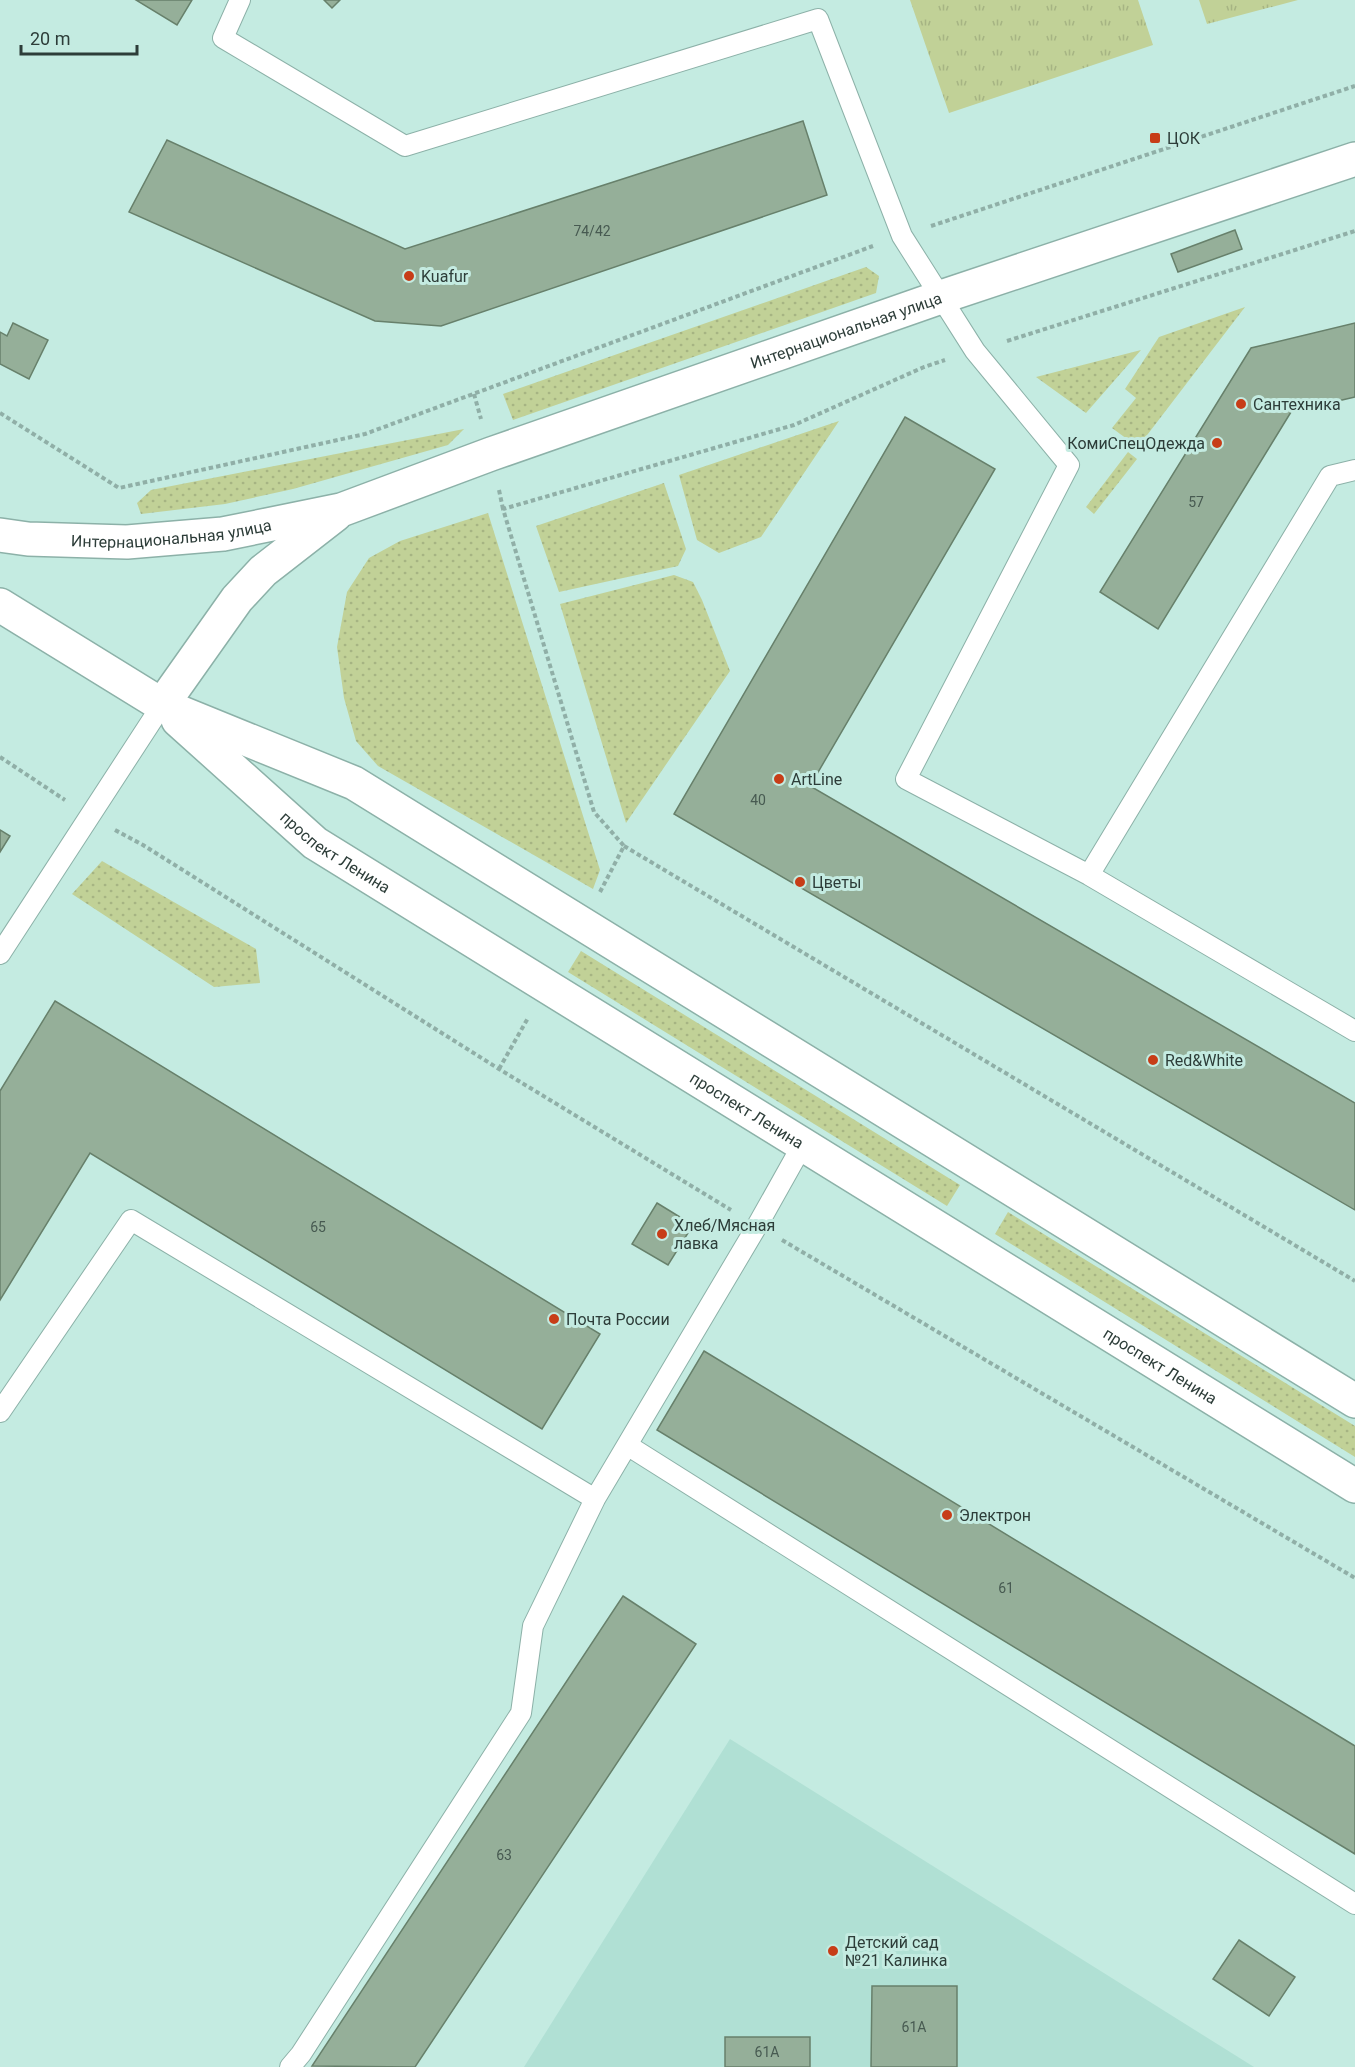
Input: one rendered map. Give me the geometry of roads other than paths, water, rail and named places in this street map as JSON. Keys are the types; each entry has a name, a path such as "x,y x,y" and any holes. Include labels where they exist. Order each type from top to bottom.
{"main road":[{"name":"Интернациональная улица","path":"0,535 28,539 127,542 223,534 341,510 491,454 941,297 1355,159"},
{"name":"Интернациональная улица","path":"162,705 237,599 263,571 341,510"},
{"name":"проспект Ленина","path":"0,605 162,705 354,783 1355,1401"},
{"name":"проспект Ленина","path":"162,705 315,843 1355,1486"}],"lane":[{"path":"240,0 223,38 405,146 818,19 902,236 975,351 1069,465 906,779 1089,875 1355,1031"},
{"path":"1089,875 1330,476 1355,470"},
{"path":"0,954 162,705"},
{"path":"290,2067 301,2054 521,1713 533,1626 595,1499 757,1226 802,1144"},
{"path":"0,1412 131,1220 595,1499"},
{"path":"627,1445 1355,1904"}],"place":[{"name":"ЦОК","path":"1155,138"},
{"name":"Kuafur","path":"409,276"},
{"name":"Сантехника","path":"1241,404"},
{"name":"КомиСпецОдежда","path":"1217,443"},
{"name":"ArtLine","path":"779,779"},
{"name":"Цветы","path":"800,882"},
{"name":"Red&White","path":"1153,1060"},
{"name":"Хлеб/Мясная лавка","path":"662,1234"},
{"name":"Почта России","path":"554,1319"},
{"name":"Электрон","path":"947,1515"},
{"name":"Детский сад №21 Калинка","path":"833,1951"}]}
